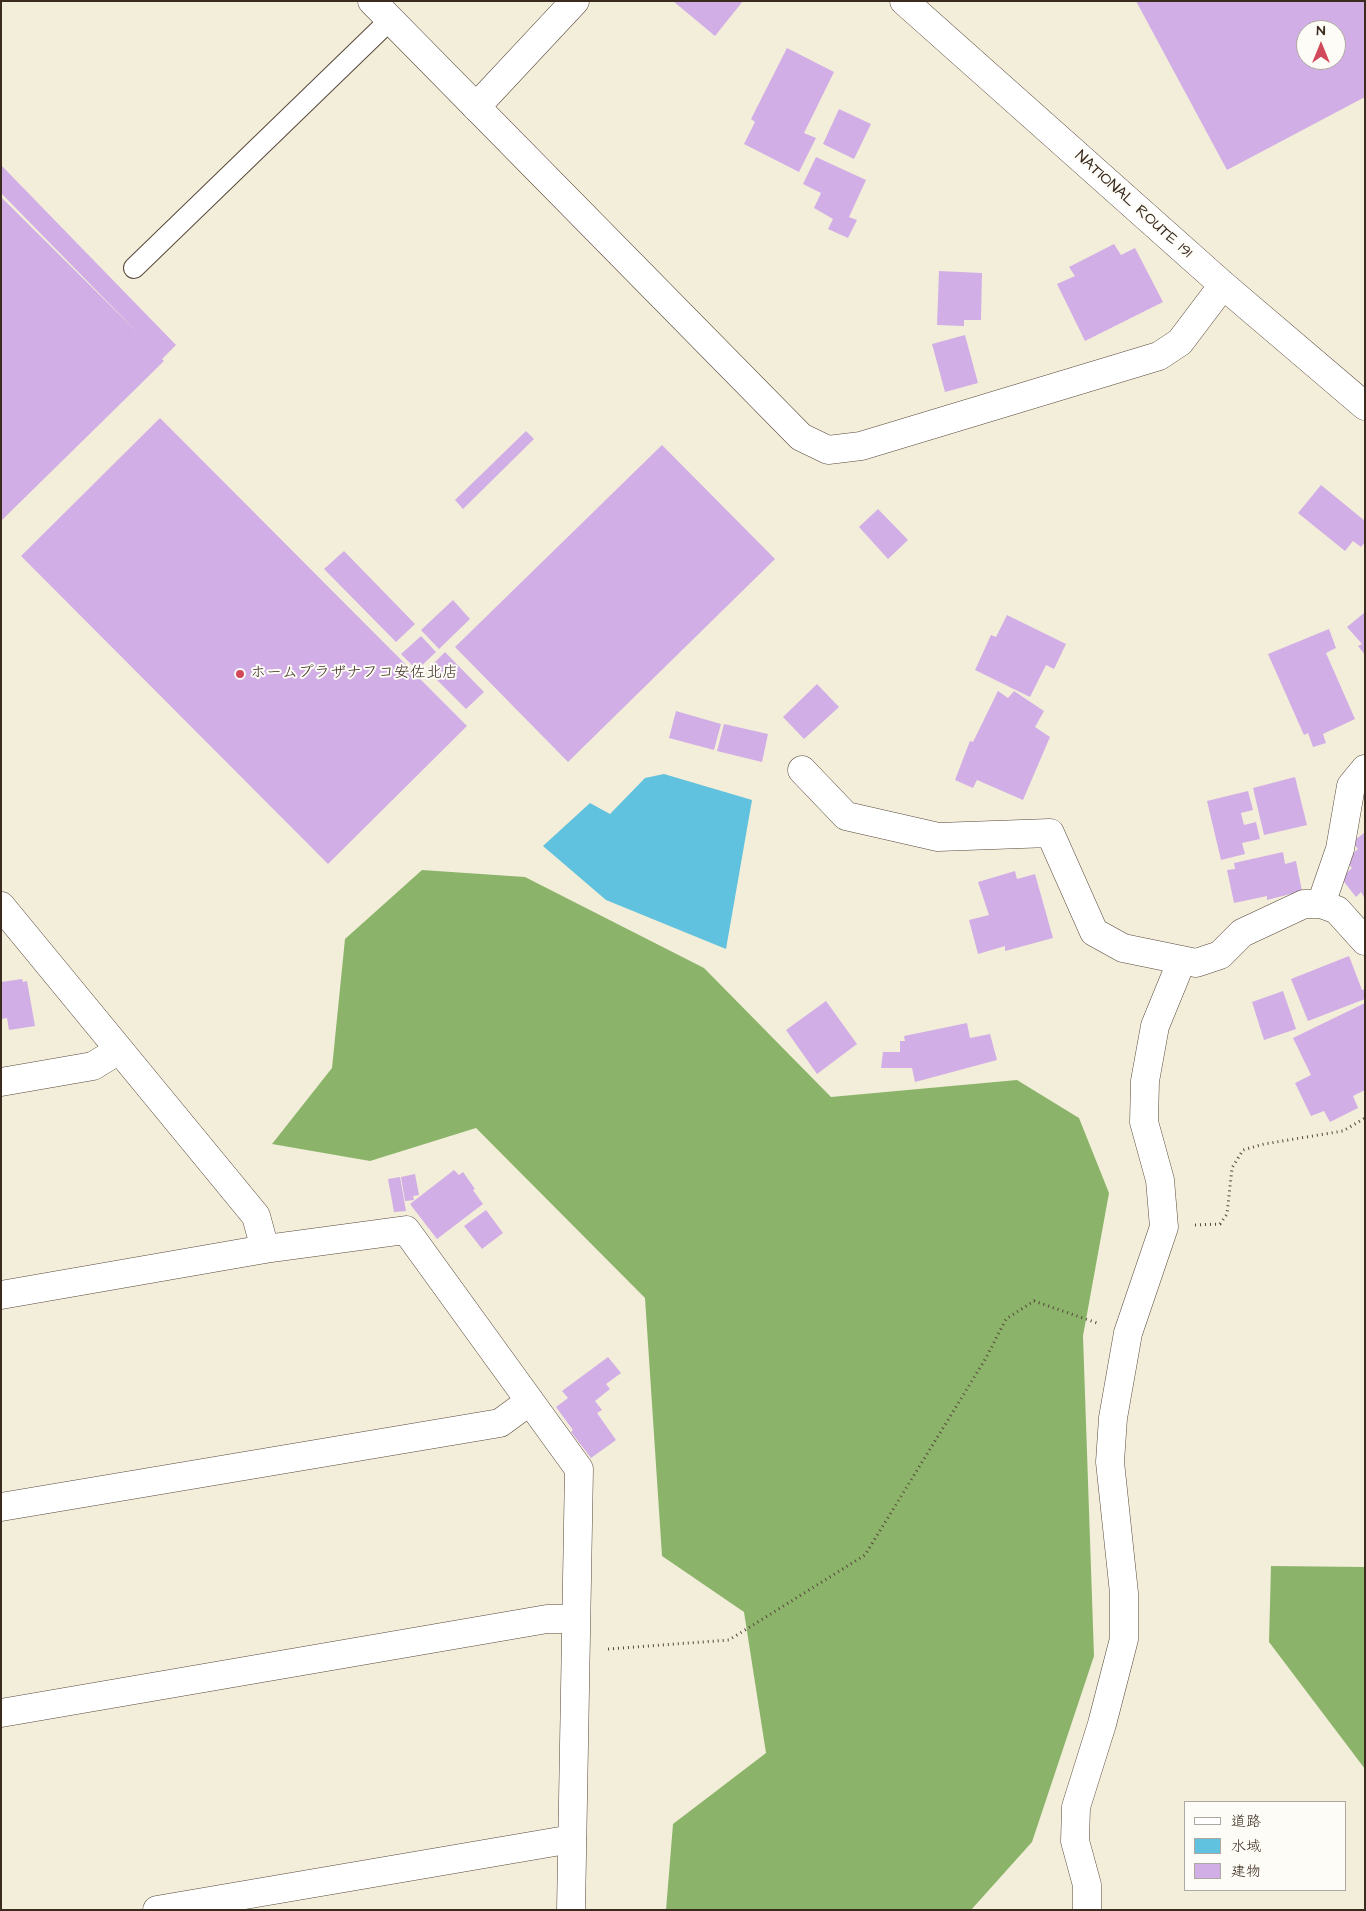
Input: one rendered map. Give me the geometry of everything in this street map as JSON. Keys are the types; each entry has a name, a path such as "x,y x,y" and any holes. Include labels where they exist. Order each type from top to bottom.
{"main road":[{"path":"476,108 575,1"},
{"name":"NATIONAL ROUTE 191","path":"904,1 1222,285 1365,406"},
{"path":"381,11 801,437 828,450 862,446 1159,356 1180,342 1222,285"},
{"path":"1321,904 1340,849 1351,786 1365,769"},
{"path":"802,770 846,816 938,837 1050,833 1094,932 1123,948 1196,963 1220,955 1242,933 1304,904 1321,904 1337,910 1365,941"},
{"path":"1,906 256,1216 265,1249"},
{"path":"1087,1910 1087,1885 1075,1841 1076,1807 1102,1724 1124,1639 1124,1593 1110,1462 1112,1418 1128,1333 1164,1227 1160,1180 1144,1122 1145,1081 1155,1026 1182,960"},
{"path":"1,1082 92,1066 119,1050"},
{"path":"1,1295 265,1249 406,1230 579,1469 571,1910"},
{"path":"1,1507 500,1423 530,1401"},
{"path":"1,1713 547,1620 576,1619"},
{"path":"157,1910 572,1839"}],"lane":[{"path":"134,268 381,11"}],"path":[{"path":"1164,1227 1220,1224 1227,1214 1232,1168 1243,1150 1264,1144 1343,1131 1365,1118"},
{"path":"575,1651 729,1640 865,1555 986,1358 1006,1319 1034,1301 1128,1333"}],"green space":[{"path":"422,870 525,877 704,968 831,1097 1017,1080 1079,1118 1109,1193 1083,1336 1094,1656 1032,1842 971,1910 666,1910 673,1824 766,1753 744,1612 662,1556 645,1298 476,1128 370,1161 272,1144 332,1068 345,939"},
{"path":"1271,1566 1365,1567 1365,1769 1269,1642"}],"water":[{"path":"664,774 752,800 726,949 606,900 543,846 590,803 610,814 645,778"}],"building":[{"path":"673,1 743,1 715,36"},
{"path":"1136,1 1365,1 1365,97 1227,170"},
{"path":"787,48 834,72 804,133 816,138 799,172 744,144 755,122 751,119"},
{"path":"839,109 871,124 854,159 823,144"},
{"path":"816,157 866,180 849,217 857,220 848,238 828,229 833,219 814,208 821,193 803,184"},
{"path":"1,165 176,345 162,359 164,361 1,521 1,197 138,333 1,193"},
{"path":"1114,244 1121,255 1135,248 1163,302 1085,341 1057,284 1075,276 1069,267"},
{"path":"939,271 982,273 981,320 964,320 964,326 937,325"},
{"path":"965,335 978,383 945,392 932,344"},
{"path":"160,418 467,726 328,864 21,556"},
{"path":"526,431 534,439 463,509 455,500"},
{"path":"662,445 775,559 568,762 455,647"},
{"path":"1321,485 1365,521 1365,542 1361,547 1353,541 1345,551 1298,513"},
{"path":"878,509 908,540 888,559 859,527"},
{"path":"344,551 415,624 396,642 324,569"},
{"path":"453,600 470,619 439,649 421,630"},
{"path":"1364,613 1365,655 1358,646 1362,644 1347,627"},
{"path":"1007,615 1066,644 1054,669 1046,665 1030,697 975,670 991,635 996,637"},
{"path":"1329,629 1336,648 1326,653 1355,719 1323,734 1326,743 1313,747 1308,733 1304,735 1268,654"},
{"path":"421,636 436,652 417,670 401,654"},
{"path":"445,652 484,692 466,709 427,670"},
{"path":"817,684 839,707 804,739 783,717"},
{"path":"998,691 1008,698 1014,691 1044,711 1035,727 1050,737 1023,800 977,780 973,788 955,780 970,741 973,742"},
{"path":"676,711 721,724 714,750 669,738"},
{"path":"724,724 768,734 762,762 717,751"},
{"path":"1295,777 1307,825 1264,835 1253,788"},
{"path":"1248,791 1253,810 1241,813 1244,825 1256,822 1260,839 1242,843 1245,854 1221,860 1207,801"},
{"path":"1364,833 1365,899 1361,892 1356,897 1341,878 1352,868 1345,860 1358,849 1352,842"},
{"path":"1283,852 1285,864 1296,861 1302,891 1267,900 1267,896 1234,903 1227,870 1235,869 1234,863"},
{"path":"1015,871 1017,879 1035,874 1053,938 1005,951 1005,946 978,954 969,920 989,915 978,882"},
{"path":"1349,956 1362,990 1365,989 1365,999 1308,1021 1291,979"},
{"path":"22,979 23,982 27,981 35,1026 9,1030 7,1018 1,1019 1,982"},
{"path":"1283,991 1296,1029 1264,1040 1252,1002"},
{"path":"826,1001 857,1044 817,1074 786,1030"},
{"path":"1365,1003 1365,1090 1353,1096 1358,1108 1330,1122 1324,1111 1311,1116 1295,1083 1311,1075 1293,1038"},
{"path":"967,1023 970,1038 990,1034 997,1060 915,1082 912,1068 881,1068 883,1052 900,1052 900,1041 905,1041 904,1036"},
{"path":"454,1170 459,1175 463,1172 483,1204 437,1239 410,1204"},
{"path":"415,1174 419,1195 413,1196 414,1200 405,1201 401,1177"},
{"path":"400,1177 406,1211 394,1212 388,1179"},
{"path":"486,1210 503,1233 482,1249 464,1226"},
{"path":"608,1357 621,1373 606,1384 610,1389 595,1401 602,1410 597,1413 616,1440 591,1458 571,1432 573,1430 556,1407 568,1398 562,1391"}],"place":[{"name":"ホームプラザナフコ安佐北店","path":"240,674"}]}
